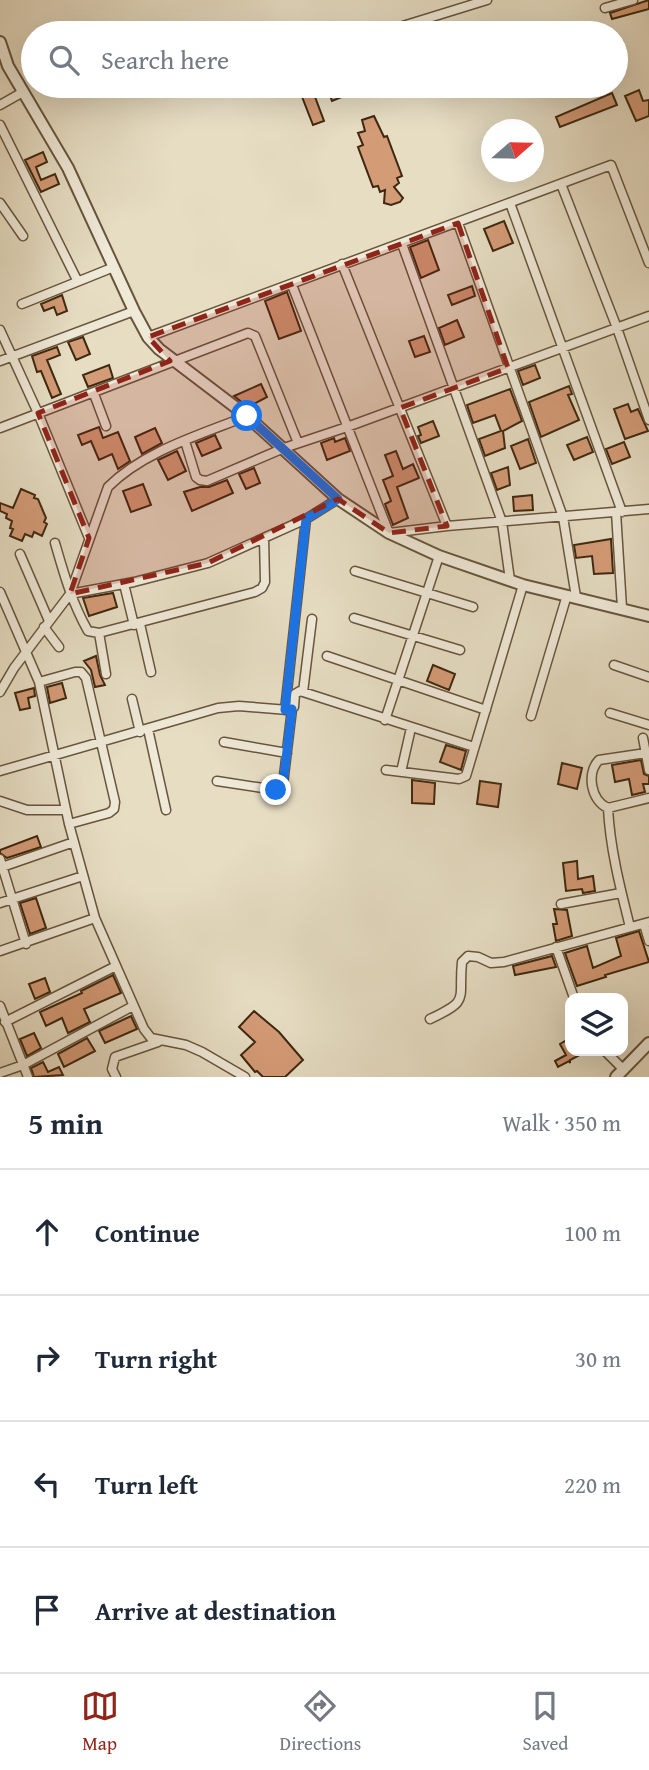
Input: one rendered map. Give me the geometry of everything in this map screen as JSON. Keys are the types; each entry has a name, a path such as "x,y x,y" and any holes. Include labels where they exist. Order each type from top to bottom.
{"street":[{"path":"419,21 487,0"},
{"path":"605,8 633,0"},
{"path":"0,42 8,66 21,89"},
{"path":"0,105 21,93"},
{"path":"27,98 68,168 148,337 173,360 247,416 338,499 389,533 439,556 523,584 649,616"},
{"path":"0,125 77,281"},
{"path":"148,337 611,165 645,242 649,263"},
{"path":"561,184 617,328 649,421"},
{"path":"0,202 23,236"},
{"path":"510,203 619,512 622,608"},
{"path":"458,223 563,517 572,596 531,716"},
{"path":"402,244 502,522 510,580"},
{"path":"342,264 447,526"},
{"path":"22,304 114,267"},
{"path":"292,285 389,533"},
{"path":"0,361 134,311"},
{"path":"185,441 196,477 203,481 284,448 649,316"},
{"path":"0,330 38,413 89,538"},
{"path":"0,428 94,394 173,360 244,334 253,334 298,443"},
{"path":"94,394 107,426"},
{"path":"0,690 70,594 108,486 119,475 141,462 247,416"},
{"path":"70,594 208,563 306,519 338,499"},
{"path":"389,533 649,509"},
{"path":"217,781 276,790 283,784 306,519"},
{"path":"55,543 70,594 88,631 99,634 255,593 265,582 264,538"},
{"path":"20,554 47,624 59,647"},
{"path":"385,720 439,556"},
{"path":"355,571 473,607"},
{"path":"124,584 151,671"},
{"path":"386,770 464,779 523,584"},
{"path":"0,592 39,682 69,824 96,918 144,1029 151,1038 186,1045 245,1077"},
{"path":"354,618 460,650"},
{"path":"303,692 312,619"},
{"path":"99,634 106,674"},
{"path":"327,656 486,710"},
{"path":"614,665 649,677"},
{"path":"39,682 75,672 81,672 86,678 115,802 114,809 109,813 69,824"},
{"path":"288,710 295,694 303,692 474,747"},
{"path":"132,699 144,731 166,810"},
{"path":"0,771 218,708 239,706 288,710"},
{"path":"610,713 649,725"},
{"path":"401,772 411,728"},
{"path":"643,738 649,769"},
{"path":"224,742 287,753"},
{"path":"646,753 598,760 591,773 598,803 608,807 649,798"},
{"path":"0,801 27,810 66,810"},
{"path":"608,807 609,831 630,927"},
{"path":"26,944 1,863 74,842"},
{"path":"0,903 83,876"},
{"path":"561,904 621,893"},
{"path":"0,951 96,918"},
{"path":"430,1019 452,1008 460,999 463,984 462,962 466,958 472,956 491,963 504,962 646,923 649,941"},
{"path":"556,947 572,993"},
{"path":"5,1029 116,966"},
{"path":"0,1006 5,1029 28,1077"},
{"path":"0,1073 23,1065 133,1006"},
{"path":"116,1077 112,1069 115,1058 159,1041"},
{"path":"608,1056 620,1073 649,1043"},
{"path":"222,1064 225,1077"}],"highlighted area":[{"path":"458,223 508,368 400,408 447,526 389,533 338,499 208,563 70,594 89,538 38,413 170,361 148,337"}],"building":[{"path":"649,0 649,9 612,19 610,13"},
{"path":"639,90 643,101 649,100 649,116 636,121 626,98"},
{"path":"302,98 315,98 324,121 313,125"},
{"path":"600,98 614,98 617,105 560,127 556,117"},
{"path":"374,116 384,137 387,136 402,176 397,178 399,183 394,187 403,198 391,205 384,203 385,190 380,192 378,186 373,187 358,147 363,145 358,133 365,131 362,120"},
{"path":"43,152 47,162 36,167 41,180 55,174 59,184 41,192 25,160"},
{"path":"504,221 513,243 493,251 484,229"},
{"path":"428,240 439,270 421,278 410,247"},
{"path":"472,286 475,296 452,305 448,295"},
{"path":"287,292 301,331 279,339 265,301"},
{"path":"62,295 67,311 57,315 54,307 44,311 41,304"},
{"path":"457,320 464,337 445,345 439,328"},
{"path":"424,336 430,352 415,357 409,341"},
{"path":"83,337 90,354 76,360 68,342"},
{"path":"57,347 60,355 47,360 61,394 52,398 41,371 37,372 32,356"},
{"path":"109,365 113,378 88,387 83,375"},
{"path":"535,365 540,378 523,385 518,371"},
{"path":"261,384 267,397 248,407 234,396"},
{"path":"569,386 572,394 568,395 579,420 541,437 529,402"},
{"path":"510,389 522,421 503,431 505,448 485,456 479,439 501,431 495,415 473,423 467,405"},
{"path":"628,404 631,412 638,409 648,431 625,439 614,409"},
{"path":"433,421 439,436 421,443 418,427"},
{"path":"99,427 103,438 118,432 130,461 118,469 112,454 99,460 91,441 82,445 78,435"},
{"path":"155,428 162,443 142,454 135,437"},
{"path":"215,435 221,448 202,456 196,443"},
{"path":"587,437 593,452 574,460 567,445"},
{"path":"334,438 335,442 345,438 350,451 327,460 321,443"},
{"path":"528,439 536,463 520,469 511,446"},
{"path":"624,442 630,457 612,464 606,449"},
{"path":"177,451 186,471 168,480 158,460"},
{"path":"396,451 403,469 413,464 419,478 397,487 408,518 393,525 385,504 391,501 383,480 393,476 385,455"},
{"path":"508,467 510,485 497,490 491,473"},
{"path":"254,468 260,483 246,489 239,474"},
{"path":"227,480 233,493 192,511 184,492"},
{"path":"143,484 151,505 131,512 123,491"},
{"path":"21,489 38,499 46,518 44,522 47,524 42,536 34,532 32,537 25,534 22,541 10,536 12,521 6,518 7,514 0,511 0,503 13,508"},
{"path":"532,495 533,510 514,511 513,497"},
{"path":"611,539 613,573 594,574 592,556 576,558 574,545"},
{"path":"113,593 117,607 89,616 83,598"},
{"path":"96,656 105,685 95,687 91,670 84,661"},
{"path":"433,665 455,674 449,690 427,681"},
{"path":"62,683 66,698 50,703 47,687"},
{"path":"34,688 35,696 28,698 30,708 20,710 15,693"},
{"path":"446,745 466,751 461,770 440,762"},
{"path":"641,760 644,774 649,776 649,784 643,784 645,792 632,795 629,779 615,782 612,765"},
{"path":"562,763 582,768 577,789 558,784"},
{"path":"412,780 435,783 434,804 412,803"},
{"path":"480,781 501,784 498,807 477,804"},
{"path":"37,836 41,847 7,858 0,853 0,850"},
{"path":"577,861 578,879 593,876 595,891 566,891 563,863"},
{"path":"36,898 46,928 30,934 20,903"},
{"path":"554,909 567,910 572,936 556,941"},
{"path":"639,931 649,962 577,986 565,953 587,946 593,968 621,956 616,938"},
{"path":"552,956 556,967 515,975 513,966"},
{"path":"113,975 121,993 84,1009 90,1022 68,1033 62,1018 46,1026 40,1012"},
{"path":"45,978 50,992 35,999 29,984"},
{"path":"254,1011 279,1032 303,1060 285,1077 263,1077 255,1072 241,1055 255,1042 239,1027"},
{"path":"131,1016 137,1029 105,1043 99,1031"},
{"path":"34,1033 41,1048 27,1056 20,1039"},
{"path":"87,1038 95,1051 64,1067 58,1054"},
{"path":"565,1056 578,1056 570,1060 570,1063 569,1061 558,1067 555,1061"},
{"path":"43,1062 48,1072 59,1067 63,1075 34,1077 31,1068"}],"route":[{"path":"247,416 338,499 306,519 285,710 292,709 283,784 276,790"}]}
